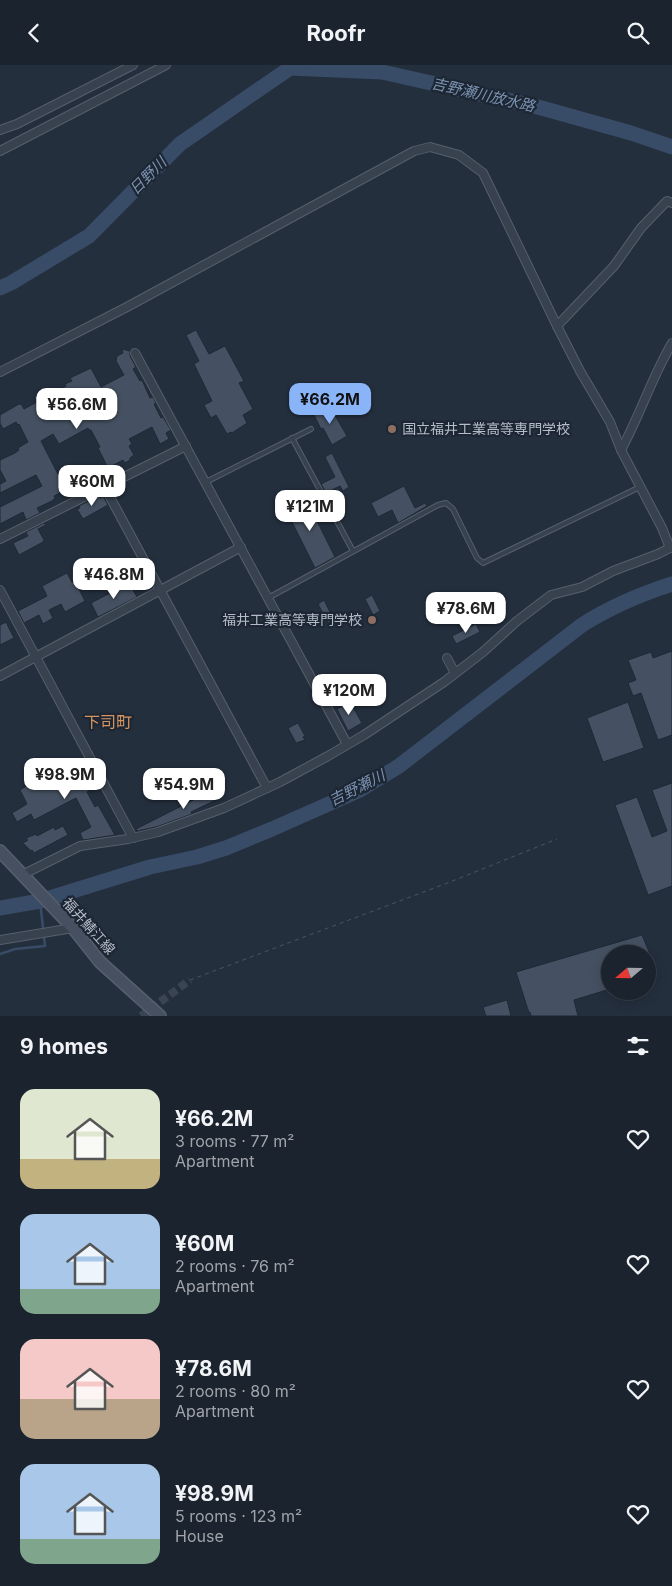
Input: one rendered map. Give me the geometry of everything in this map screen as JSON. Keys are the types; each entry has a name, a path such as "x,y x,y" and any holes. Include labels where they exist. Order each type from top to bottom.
{"main road":[{"name":"福井鯖江線","path":"0,851 69,924 100,962 160,1016"}],"street":[{"path":"0,130 25,120 133,65"},
{"path":"0,151 166,65"},
{"path":"0,372 127,307 414,151 430,147 459,155 484,173 557,326 580,371 610,422 621,450 671,548 613,571 582,587 551,595 455,673 364,735 267,788 224,808 158,832 134,838 80,846 24,878"},
{"path":"557,326 614,266 641,228 667,201 672,203"},
{"path":"621,450 633,428 649,386 672,343"},
{"path":"135,353 347,744"},
{"path":"0,539 186,446"},
{"path":"104,486 267,788"},
{"path":"0,677 241,547"},
{"path":"0,590 134,838"},
{"path":"447,658 455,673"},
{"path":"0,944 4,939 69,924"}],"lane":[{"path":"206,482 311,429"},
{"path":"292,438 353,551"},
{"path":"268,597 438,505 446,503 453,509 476,558 483,563 640,487"}],"path":[{"path":"190,980 450,882 557,839"}],"building":[{"path":"196,330 209,354 225,346 244,381 239,383 253,409 243,415 247,423 232,433 227,434 216,415 211,418 204,405 212,401 194,364 199,361 186,335"},
{"path":"122,349 130,351 130,356 136,367 133,369 140,381 142,380 150,398 153,397 156,403 154,404 161,418 163,417 171,430 166,433 169,439 160,444 152,427 129,439 132,444 129,446 134,455 130,460 125,463 123,460 108,468 98,448 100,447 88,428 59,444 53,434 41,441 66,490 54,496 55,498 52,501 37,508 40,513 26,520 23,512 0,524 0,507 42,486 36,475 0,493 0,484 6,481 0,470 0,460 15,453 19,450 18,448 28,442 19,424 16,422 3,429 0,423 0,415 19,404 24,409 37,402 34,397 42,392 45,397 66,386 65,384 72,381 70,378 91,368 101,387 124,375 116,361 117,356 123,353"},
{"path":"329,405 347,436 332,445 313,413"},
{"path":"332,453 349,487 343,491 340,486 326,493 321,484 335,477 325,457"},
{"path":"404,486 415,508 425,503 427,506 398,523 392,510 378,517 371,503"},
{"path":"99,496 100,498 103,496 108,505 83,519 77,509 80,508 79,506"},
{"path":"305,497 335,557 315,568 284,506"},
{"path":"44,523 46,525 38,529 44,540 43,542 19,555 13,543 28,536 26,532"},
{"path":"67,573 72,582 75,581 85,601 65,612 61,604 49,610 53,618 43,624 39,615 24,623 18,611 47,596 42,586"},
{"path":"129,583 137,597 98,617 91,603"},
{"path":"372,595 380,611 373,615 365,599"},
{"path":"324,600 334,620 328,623 318,604"},
{"path":"6,622 14,638 0,645 0,625"},
{"path":"476,624 480,632 456,644 452,636"},
{"path":"672,651 672,735 658,740 641,693 633,696 628,683 636,680 628,660 651,652 653,658"},
{"path":"350,702 362,723 348,731 337,709"},
{"path":"628,702 644,748 603,762 587,718"},
{"path":"298,723 305,736 303,737 305,740 296,743 288,728"},
{"path":"80,761 94,788 87,792 95,807 98,805 115,835 83,840 80,833 91,827 76,798 34,820 31,814 17,822 12,813 27,804 20,790 28,785 29,788"},
{"path":"672,783 672,886 648,895 615,805 637,797 652,837 667,831 652,790"},
{"path":"217,788 222,797 191,812 192,814 156,827 137,831 136,829"},
{"path":"63,826 68,835 34,853 23,843 28,840 26,838 36,834 37,836 54,827 55,830"},
{"path":"642,935 646,945 608,945"},
{"path":"601,947 601,992 574,1000 578,1016 531,1016 516,972"},
{"path":"507,1000 511,1016 486,1016 483,1007"}],"waterway":[{"name":"日野川","path":"0,288 89,236 180,144 290,68 298,65"},
{"name":"吉野瀬川放水路","path":"290,68 382,72 538,107 631,133 672,147"},
{"name":"吉野瀬川","path":"0,908 40,901 150,867 197,857 226,848 358,791 399,766 582,625 626,601 672,584"},
{"path":"0,954 15,949 45,946 40,901"}],"tunnel":[{"path":"141,1016 190,980"}],"place":[{"name":"国立福井工業高等専門学校","path":"392,429"},
{"name":"福井工業高等専門学校","path":"372,620"}],"district":[{"name":"下司町","path":"108,722"}]}
